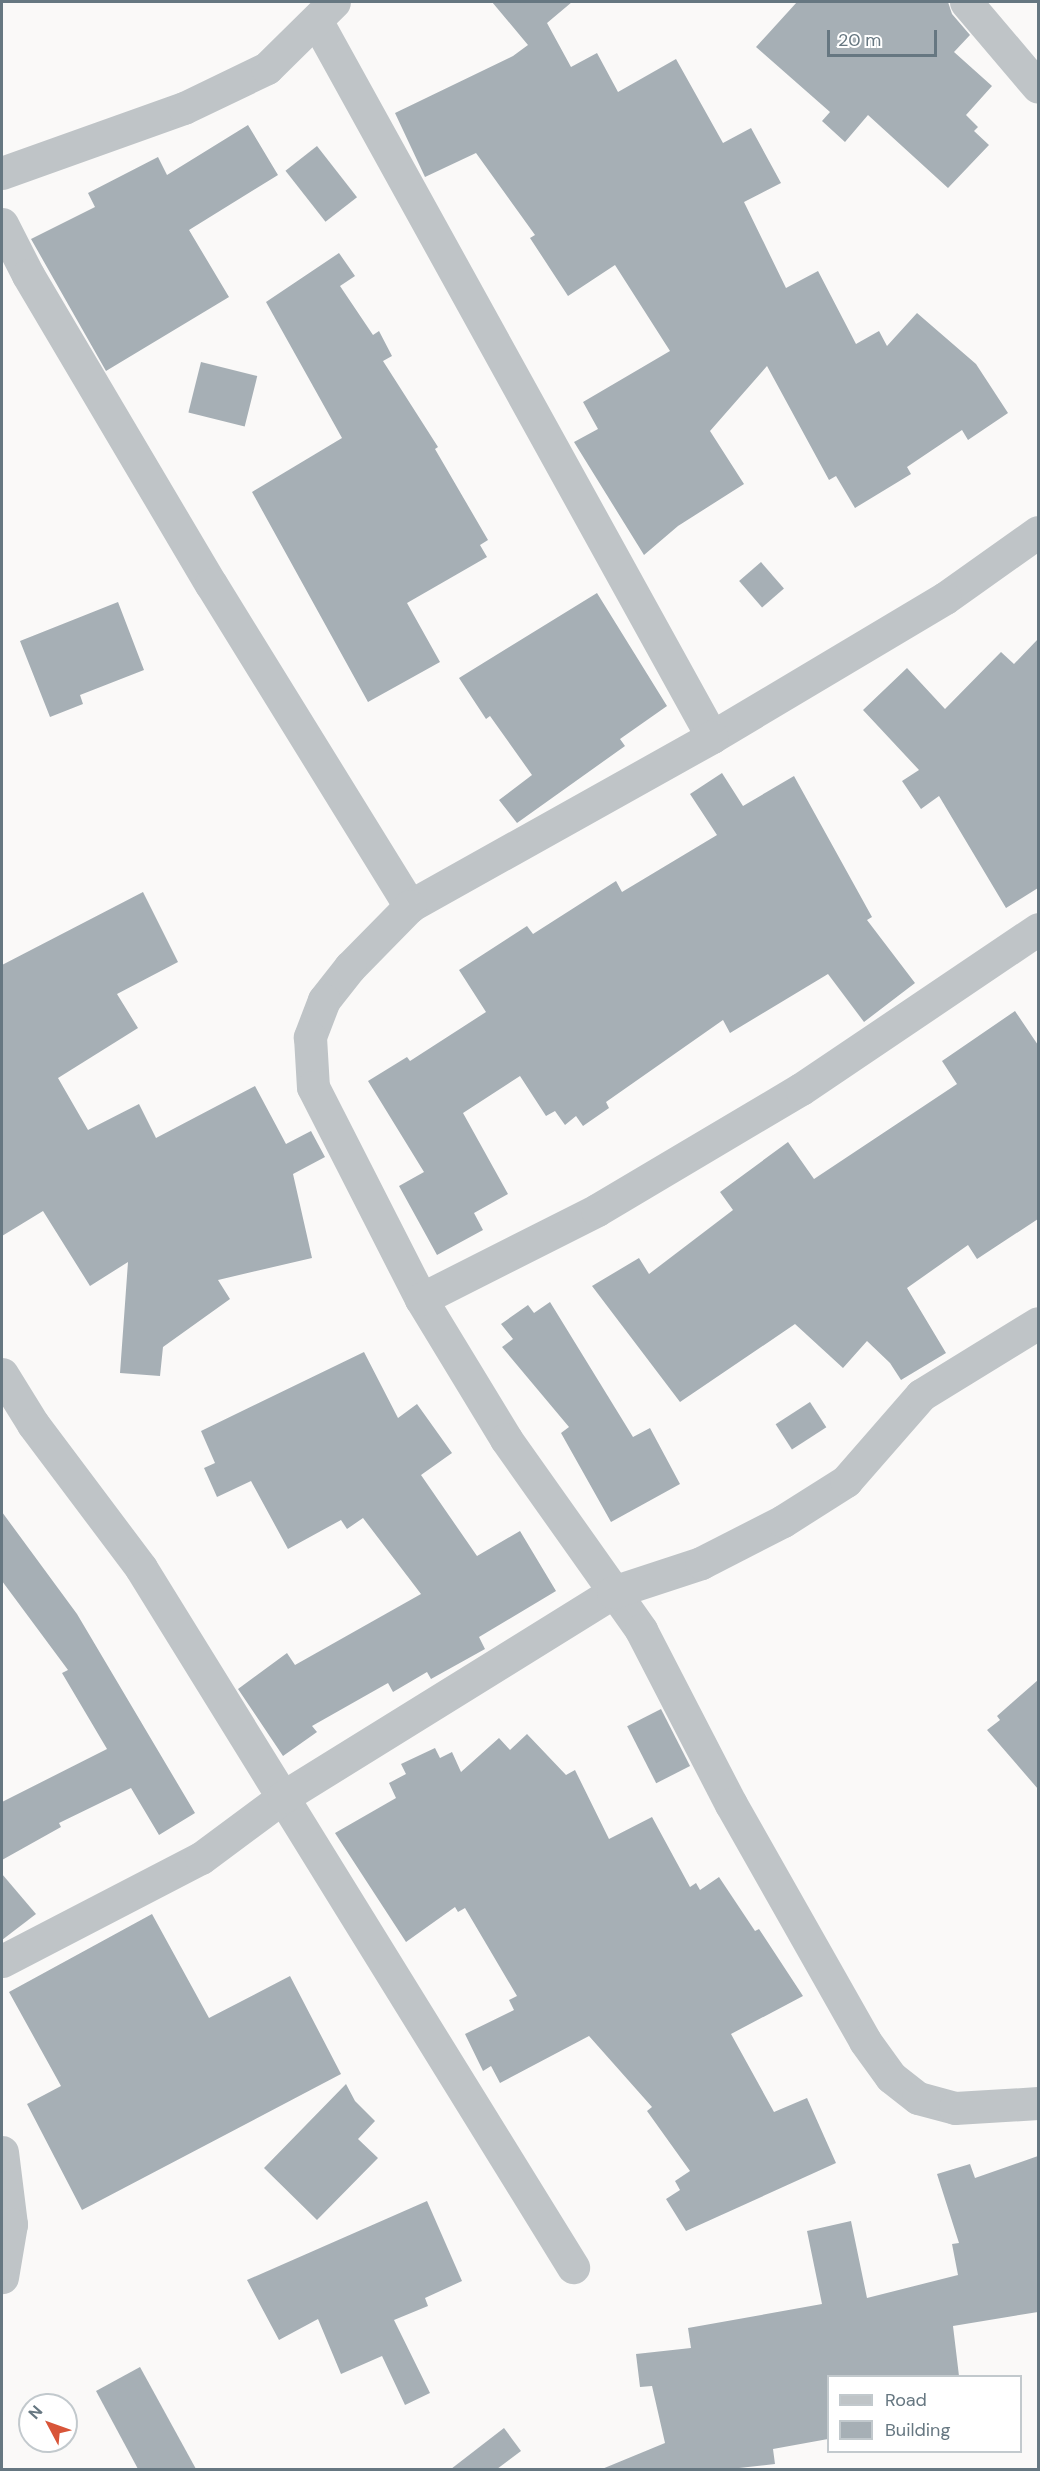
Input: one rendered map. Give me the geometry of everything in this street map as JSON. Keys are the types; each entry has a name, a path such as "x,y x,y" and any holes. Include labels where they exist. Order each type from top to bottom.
{"street":[{"path":"966,2 1038,87"},
{"path":"2,173 184,108 267,68 326,12 712,736"},
{"path":"2,224 28,275 205,574 410,906"},
{"path":"1038,532 945,598 712,736 410,906 350,967 324,1000 310,1037 314,1087 421,1299 506,1439 659,1660 731,1804 865,2041 891,2077 918,2098 954,2108 1038,2103"},
{"path":"421,1299 597,1210 791,1095 1038,930"},
{"path":"2,1961 201,1858 283,1797 613,1592 701,1563 783,1521 846,1481 921,1395 1038,1323"},
{"path":"2,1374 33,1424 141,1568 573,2267"},
{"path":"2,2152 11,2224 2,2277"}],"building":[{"path":"492,2 572,2 547,23 571,67 597,53 618,92 676,59 723,143 751,128 781,183 744,202 786,288 818,271 856,344 879,331 887,346 917,313 976,364 1008,413 968,440 962,430 907,467 911,474 855,508 836,476 829,480 767,366 710,431 744,484 678,526 644,555 574,442 598,429 583,402 670,351 615,265 568,296 530,238 535,235 476,153 425,177 395,113 513,56 528,45"},
{"path":"797,2 948,2 952,14 970,35 954,52 992,86 966,115 978,127 974,131 989,145 948,188 868,115 845,142 822,121 830,112 756,47"},
{"path":"248,125 278,175 189,230 229,297 106,371 31,239 95,207 88,193 158,157 167,175"},
{"path":"317,146 357,197 325,222 285,171"},
{"path":"339,253 355,276 340,286 373,335 379,331 392,356 383,361 438,447 435,449 488,540 480,545 487,557 407,603 440,662 368,702 252,492 342,438 266,302"},
{"path":"201,362 257,376 245,426 188,412"},
{"path":"761,562 784,588 762,607 739,581"},
{"path":"597,593 667,706 620,739 625,746 517,823 499,800 532,775 490,716 486,719 459,678"},
{"path":"118,602 144,670 80,695 83,704 50,717 20,641"},
{"path":"1038,639 1038,888 1006,908 939,796 921,809 902,781 919,770 863,710 907,668 945,709 1001,652 1014,664"},
{"path":"722,773 743,806 794,776 872,917 867,920 915,983 864,1022 828,974 730,1033 723,1020 606,1102 609,1108 583,1126 576,1116 565,1125 555,1111 546,1116 520,1076 463,1113 508,1194 474,1213 483,1230 437,1255 399,1186 424,1172 368,1081 407,1057 410,1061 486,1012 459,970 527,926 533,934 616,881 622,892 717,835 690,794"},
{"path":"143,892 178,962 117,994 138,1028 58,1078 88,1130 139,1104 156,1138 255,1086 286,1144 311,1131 325,1157 293,1174 312,1258 218,1280 230,1299 163,1347 160,1376 120,1373 128,1262 90,1286 43,1211 2,1236 2,965"},
{"path":"1015,1011 1038,1045 1038,1219 977,1259 968,1245 907,1288 946,1353 901,1380 890,1363 867,1341 843,1368 795,1324 680,1402 592,1286 639,1258 649,1274 733,1210 720,1192 788,1142 814,1179 957,1084 942,1061"},
{"path":"550,1302 633,1437 650,1428 680,1484 611,1522 561,1433 569,1427 502,1347 513,1339 501,1324 528,1305 534,1313"},
{"path":"364,1352 398,1418 417,1404 452,1453 421,1475 477,1556 520,1531 556,1591 479,1637 485,1649 431,1679 427,1672 393,1692 388,1683 312,1726 317,1732 283,1756 238,1689 287,1653 295,1665 421,1594 363,1518 347,1529 341,1520 288,1549 251,1481 217,1497 204,1468 215,1463 201,1431"},
{"path":"810,1402 826,1427 792,1449 776,1424"},
{"path":"2,1512 77,1614 195,1813 159,1835 131,1788 59,1823 61,1827 2,1860 2,1802 107,1749 62,1673 68,1670 2,1581"},
{"path":"1038,1680 1038,1789 987,1730 1000,1720 997,1716"},
{"path":"661,1709 690,1766 656,1783 627,1726"},
{"path":"527,1734 566,1775 575,1770 609,1839 652,1817 690,1887 696,1883 700,1890 719,1877 755,1931 759,1929 803,1996 731,2034 774,2112 807,2098 836,2163 686,2231 666,2199 680,2190 675,2181 690,2171 647,2111 652,2107 589,2036 500,2083 491,2066 483,2071 465,2034 514,2010 509,2000 517,1996 465,1908 458,1912 455,1907 406,1942 335,1833 396,1798 389,1783 406,1774 401,1764 435,1748 440,1758 452,1752 461,1772 499,1738 510,1750"},
{"path":"2,1874 36,1914 2,1940"},
{"path":"152,1914 209,2018 290,1976 341,2074 82,2210 27,2104 61,2086 9,1992"},
{"path":"346,2084 355,2101 375,2121 358,2139 378,2158 317,2220 264,2168"},
{"path":"1038,2156 1038,2312 953,2326 959,2375 827,2375 827,2439 773,2449 775,2464 730,2469 602,2469 665,2443 652,2386 640,2387 636,2354 691,2348 688,2328 822,2304 807,2231 851,2221 867,2298 958,2275 952,2244 959,2243 937,2174 970,2164 975,2178"},
{"path":"427,2201 462,2281 425,2298 428,2306 394,2320 430,2393 405,2405 382,2356 341,2374 318,2319 279,2340 247,2280"},
{"path":"140,2367 196,2469 138,2469 96,2391"},
{"path":"504,2428 521,2451 497,2469 451,2469"}]}
